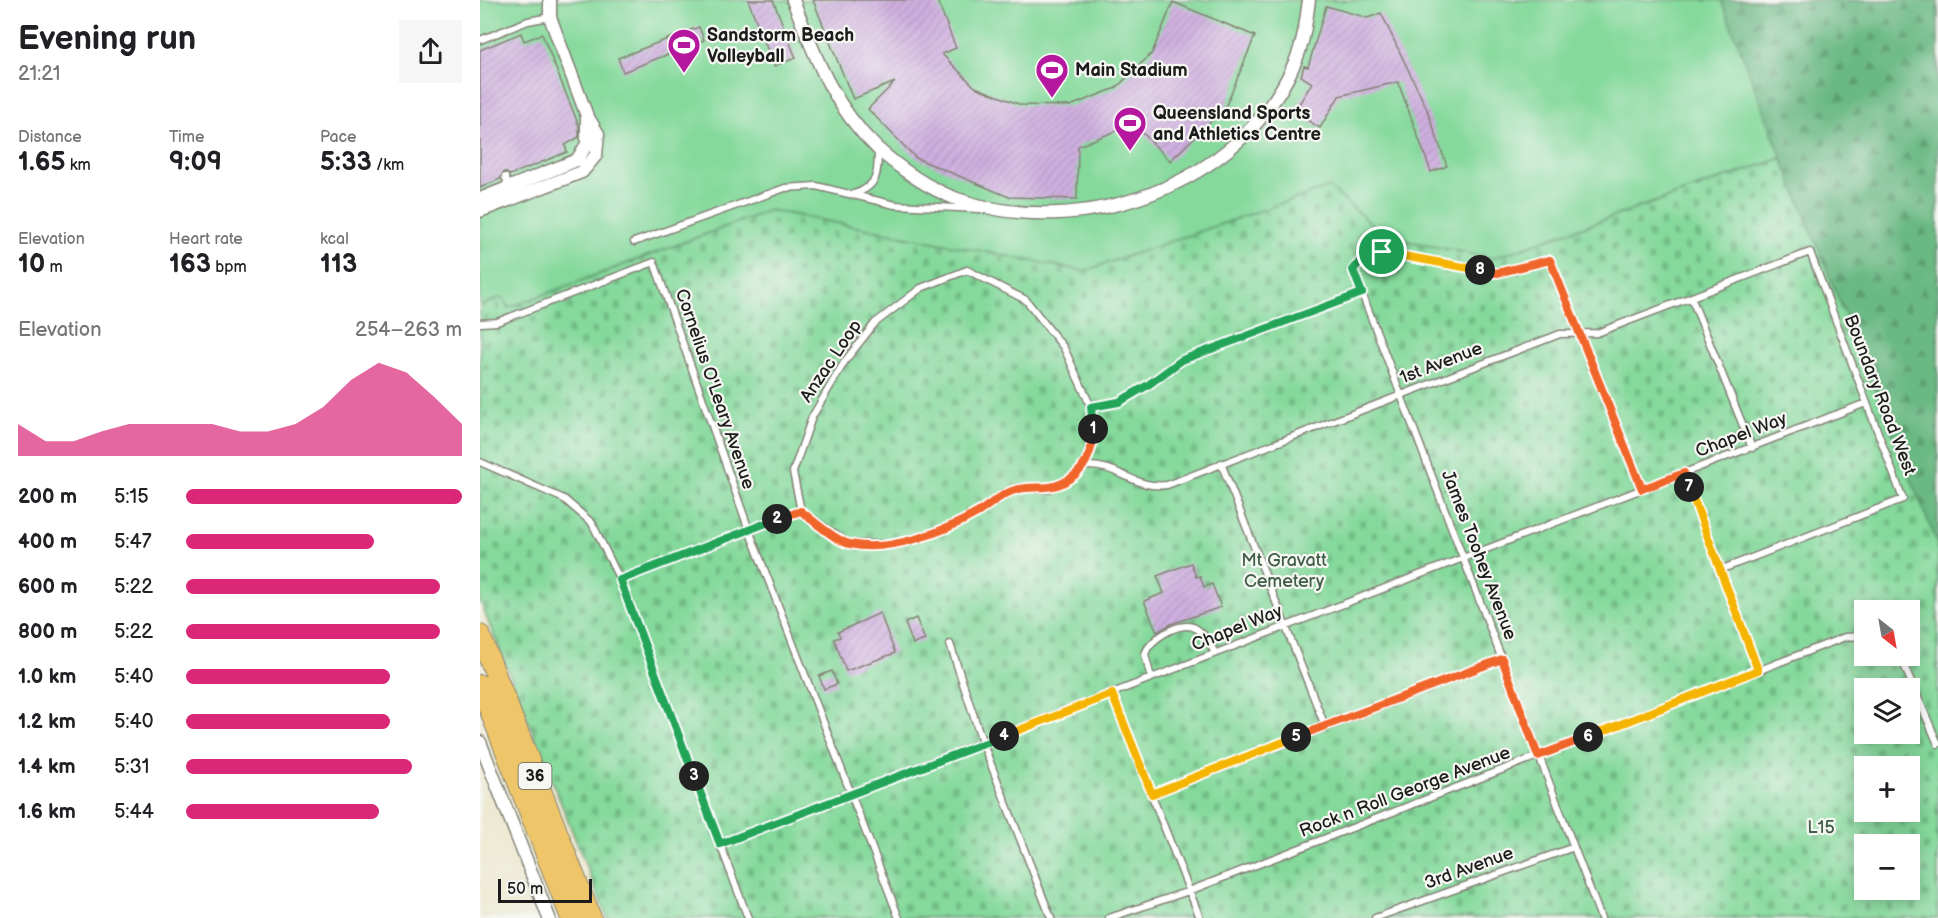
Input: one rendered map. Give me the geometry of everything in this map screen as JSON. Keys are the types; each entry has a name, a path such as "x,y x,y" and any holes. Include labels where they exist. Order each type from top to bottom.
{"main road":[{"name":"36","path":"480,634 591,918"},
{"name":"36","path":"480,685 571,918"}],"street":[{"path":"480,199 510,187 582,172 590,165 599,145 598,134 587,116 550,17 550,0"},
{"path":"793,0 833,96 847,116 878,148 911,174 956,199 997,210 1035,215 1079,212 1116,205 1184,180 1211,163 1262,116 1282,87 1296,62 1305,29 1309,0"},
{"path":"480,211 510,187"},
{"path":"480,742 549,918"}],"lane":[{"path":"480,40 528,21 550,17"},
{"path":"853,194 869,188 875,182 878,172 878,148"},
{"path":"634,242 785,188 816,186 895,205 997,210"},
{"name":"James Toohey Avenue","path":"1580,334 1550,260 1497,273 1382,252 1361,260 1353,270 1602,918"},
{"name":"1st Avenue","path":"1085,466 1102,465 1150,487 1167,485 1560,334 1597,333 1810,252"},
{"name":"Boundary Road West","path":"1720,570 1903,500 1810,252"},
{"name":"Cornelius O'Leary Avenue","path":"480,323 497,322 654,262 749,530 899,918"},
{"name":"Anzac Loop","path":"801,511 793,472 812,417 845,361 875,323 921,288 967,270 1026,300 1064,348 1091,407 1093,435 1085,466"},
{"path":"1091,407 1119,402 1148,385 1182,360 1362,293"},
{"path":"1691,297 1752,448"},
{"path":"1580,334 1642,489"},
{"name":"Chapel Way","path":"720,844 1866,403"},
{"path":"480,462 564,499 592,523 620,580 748,918"},
{"path":"1221,463 1325,726"},
{"path":"620,580 801,511 849,544 898,544 942,530 1012,491 1049,489 1074,476 1085,466"},
{"path":"1684,473 1758,670"},
{"path":"1151,678 1146,654 1148,645 1155,638 1187,626 1201,632 1215,653"},
{"name":"Rock n Roll George Avenue","path":"1109,918 1189,891 1758,670 1845,637 1854,637"},
{"path":"950,644 983,744 1051,918"},
{"path":"1152,794 1502,659"},
{"path":"1904,666 1938,744"},
{"path":"1112,694 1200,918"},
{"name":"3rd Avenue","path":"1374,918 1575,847"}],"green space":[{"name":"Queensland Sports and Athletics Centre","path":"480,0 1721,0 1782,158 1493,258 1387,237 1329,187 1084,271 770,210 508,308 503,297 480,306"},
{"path":"1685,0 1938,0 1938,712 1920,646 1920,600 1906,600"},
{"name":"Mt Gravatt Cemetery","path":"1782,158 1938,546 1938,918 607,918 480,601 480,306 503,297 508,308 770,210 1084,271 1329,187 1387,237 1493,258"}],"building":[{"path":"748,0 773,0 796,58 774,66"},
{"path":"813,0 937,0 956,48 942,54 975,87 1021,105 1070,106 1116,88 1152,53 1173,2 1255,36 1225,108 1170,161 1134,124 1078,146 1077,199 1009,197 916,158 868,109 895,82 853,99"},
{"path":"1326,6 1368,18 1381,13 1426,107 1447,166 1431,172 1398,82 1339,96 1320,128 1294,112 1312,83 1301,76 1304,66 1308,67"},
{"path":"699,27 704,40 623,72 618,58"},
{"path":"521,33 524,41 542,34 579,126 579,137 565,145 567,152 510,175 504,172 500,179 480,188 480,50"},
{"path":"1191,563 1196,577 1200,576 1204,587 1212,584 1221,607 1171,624 1157,632 1144,601 1164,593 1157,576"},
{"path":"880,613 895,653 846,671 834,639 840,637 838,632"},
{"path":"916,618 925,640 913,644 905,623"},
{"path":"832,671 837,684 824,689 819,676"}],"place":[{"name":"Sandstorm Beach Volleyball","path":"684,74"},
{"name":"Main Stadium","path":"1052,99"},
{"name":"Queensland Sports and Athletics Centre","path":"1130,152"}],"route":[{"path":"1382,252 1497,273 1550,260 1642,489 1684,473 1758,670 1538,756 1502,659 1152,794 1112,694 720,844 620,580 801,511 849,544 898,544 942,530 977,513 1005,494 1019,489 1049,489 1074,476 1085,466 1093,435 1091,407 1119,402 1148,385 1182,360 1362,293 1353,270 1361,260 1382,252"}],"park label":[{"name":"L15","path":"1821,827"}]}
